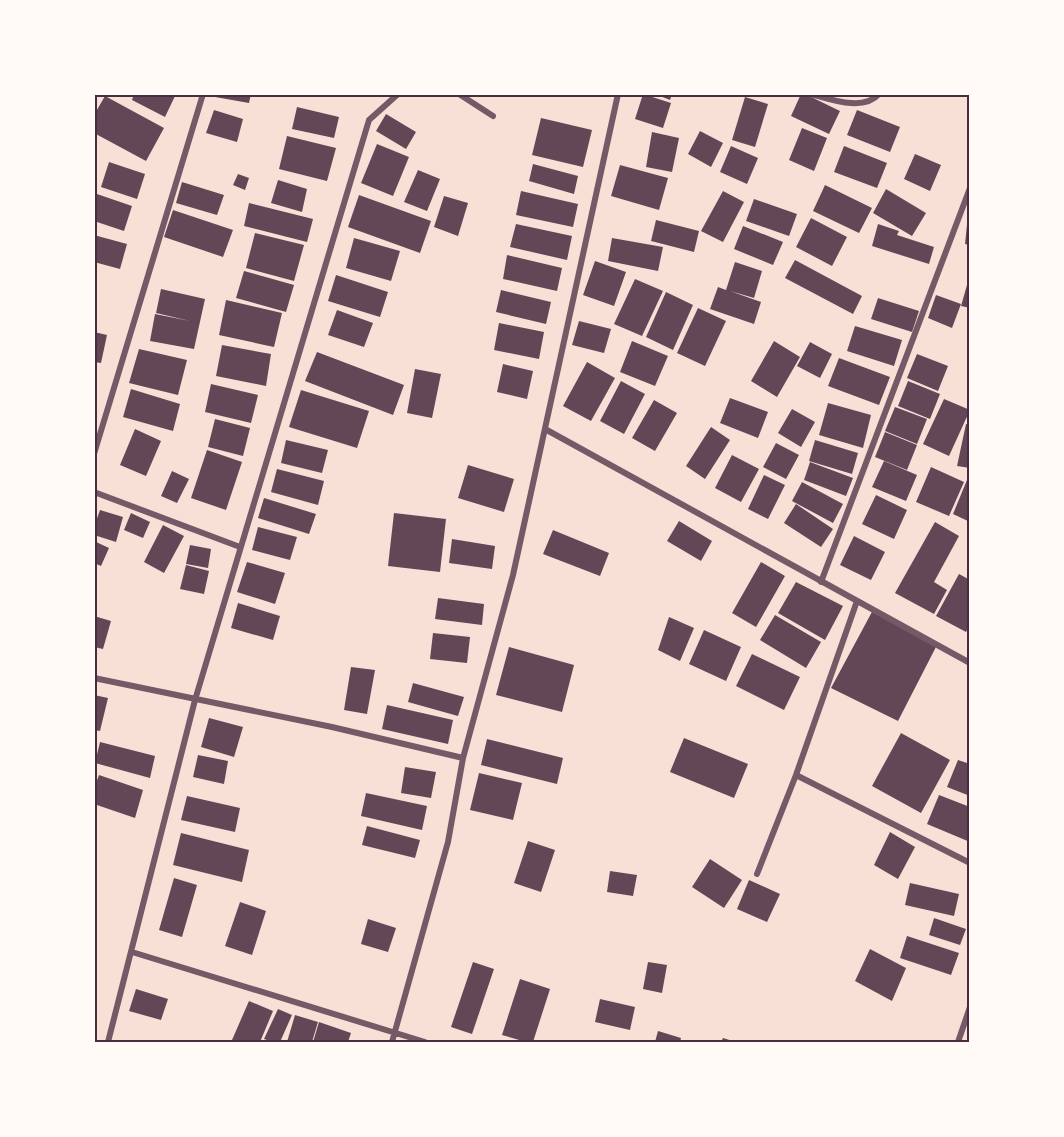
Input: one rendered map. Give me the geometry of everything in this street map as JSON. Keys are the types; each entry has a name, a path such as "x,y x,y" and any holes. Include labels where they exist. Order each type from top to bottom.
{"street":[{"path":"94,454 203,94"},
{"path":"108,1042 195,700 369,120 398,94"},
{"path":"459,94 493,116"},
{"path":"392,1042 448,842 463,758 513,575 618,94"},
{"path":"811,94 847,103 863,103 879,94"},
{"path":"821,582 969,188"},
{"path":"545,429 969,663"},
{"path":"94,492 240,547"},
{"path":"757,874 796,775 857,602"},
{"path":"94,678 332,727 463,758"},
{"path":"796,775 969,863"},
{"path":"132,952 425,1042"},
{"path":"958,1042 969,1007"}],"building":[{"path":"134,94 176,94 165,117 132,100"},
{"path":"215,94 251,94 249,103 215,97"},
{"path":"643,94 671,103 663,128 635,119"},
{"path":"655,94 672,94 670,100"},
{"path":"801,94 840,111 829,134 791,116"},
{"path":"105,96 164,128 146,161 94,133 94,115"},
{"path":"745,97 768,104 755,147 732,140"},
{"path":"297,107 339,117 334,138 292,129"},
{"path":"214,110 243,119 237,142 206,133"},
{"path":"857,110 900,127 890,152 847,135"},
{"path":"386,114 416,132 406,149 376,131"},
{"path":"541,118 592,130 583,167 532,155"},
{"path":"802,128 827,138 814,171 789,160"},
{"path":"700,131 723,143 711,167 688,154"},
{"path":"652,132 679,138 672,172 646,167"},
{"path":"287,136 336,148 327,181 279,169"},
{"path":"377,144 409,157 393,196 361,183"},
{"path":"731,146 758,158 747,184 720,172"},
{"path":"844,146 887,163 877,188 834,172"},
{"path":"915,154 941,165 930,191 904,179"},
{"path":"109,162 145,174 137,199 101,187"},
{"path":"533,164 578,176 574,194 529,181"},
{"path":"620,165 668,178 659,210 611,196"},
{"path":"418,170 440,179 427,211 404,202"},
{"path":"238,174 249,178 245,190 233,185"},
{"path":"278,180 307,189 302,212 271,203"},
{"path":"182,182 224,195 217,215 176,203"},
{"path":"825,185 872,208 859,233 813,211"},
{"path":"886,189 926,213 912,236 873,213"},
{"path":"521,191 578,204 573,227 516,215"},
{"path":"723,191 744,202 723,242 701,231"},
{"path":"97,194 132,206 124,231 94,221 94,202"},
{"path":"359,195 431,221 420,253 348,227"},
{"path":"444,196 468,203 458,236 434,227"},
{"path":"754,199 797,214 789,236 746,221"},
{"path":"249,203 313,219 307,242 244,226"},
{"path":"173,210 233,230 223,257 164,237"},
{"path":"968,215 970,215 970,245 965,244"},
{"path":"811,218 847,237 832,266 796,247"},
{"path":"656,220 699,231 694,252 651,241"},
{"path":"516,224 572,236 567,260 510,247"},
{"path":"878,224 899,231 897,235 934,247 929,264 872,246"},
{"path":"743,226 783,242 773,265 734,249"},
{"path":"255,233 304,245 294,281 246,268"},
{"path":"94,235 127,244 120,269 94,262"},
{"path":"354,238 400,251 391,281 346,268"},
{"path":"612,238 663,247 658,271 608,261"},
{"path":"507,255 562,268 557,291 503,279"},
{"path":"795,260 862,296 853,314 785,278"},
{"path":"595,261 626,272 614,306 583,295"},
{"path":"735,262 762,271 754,298 730,291 761,302 754,324 710,309 718,287 726,290"},
{"path":"244,271 294,285 286,312 236,298"},
{"path":"336,275 388,292 380,317 328,301"},
{"path":"970,278 970,308 961,306"},
{"path":"635,279 663,291 642,336 614,324"},
{"path":"161,289 205,299 194,349 150,341 155,314 190,321 156,313"},
{"path":"501,290 551,302 546,324 496,312"},
{"path":"666,292 693,305 673,350 646,337"},
{"path":"936,295 961,304 952,328 928,318"},
{"path":"878,298 919,311 912,332 871,319"},
{"path":"226,300 282,313 274,347 219,335"},
{"path":"698,308 726,321 705,366 677,353"},
{"path":"337,310 373,323 364,347 328,335"},
{"path":"579,321 611,329 604,353 572,345"},
{"path":"499,323 544,332 539,359 494,350"},
{"path":"855,326 902,340 894,366 847,351"},
{"path":"94,332 107,335 101,363 94,362"},
{"path":"632,341 668,356 655,386 620,372"},
{"path":"774,341 800,357 777,397 751,381"},
{"path":"810,342 832,354 820,378 797,366"},
{"path":"222,345 271,354 266,386 216,376"},
{"path":"139,349 187,360 178,395 129,383"},
{"path":"317,352 404,385 393,415 305,381"},
{"path":"917,354 948,366 938,391 907,378"},
{"path":"839,358 890,377 879,405 828,386"},
{"path":"587,362 615,378 591,421 563,406"},
{"path":"503,364 533,371 527,399 497,392"},
{"path":"415,369 441,374 432,418 407,413"},
{"path":"621,381 645,394 624,434 600,421"},
{"path":"908,381 940,394 930,419 898,406"},
{"path":"211,384 258,395 251,423 205,412"},
{"path":"131,389 180,404 173,431 123,417"},
{"path":"301,390 369,411 357,448 289,427"},
{"path":"730,398 768,412 758,438 720,423"},
{"path":"944,399 970,410 949,456 923,444"},
{"path":"654,400 677,413 655,451 632,438"},
{"path":"828,403 871,415 863,448 819,435"},
{"path":"895,407 927,419 917,444 885,431"},
{"path":"792,409 815,422 801,447 778,433"},
{"path":"215,419 250,428 243,456 208,447"},
{"path":"966,424 970,425 970,468 957,466"},
{"path":"711,427 730,440 705,479 686,466"},
{"path":"135,429 161,441 146,476 120,465"},
{"path":"885,432 917,445 907,470 875,457"},
{"path":"286,440 328,450 322,473 281,463"},
{"path":"815,440 858,453 852,474 809,461"},
{"path":"776,443 799,455 786,479 763,467"},
{"path":"207,450 242,462 226,510 191,498"},
{"path":"732,455 759,469 741,502 715,488"},
{"path":"884,461 917,475 906,501 872,487"},
{"path":"810,462 853,478 846,496 804,480"},
{"path":"468,465 514,479 504,512 458,498"},
{"path":"931,467 964,482 949,516 916,502"},
{"path":"277,469 324,481 318,505 271,492"},
{"path":"172,471 189,479 177,503 161,496"},
{"path":"764,475 785,485 768,519 748,509"},
{"path":"967,480 970,481 970,522 953,514"},
{"path":"802,482 843,504 833,523 792,501"},
{"path":"876,495 907,510 894,539 862,524"},
{"path":"264,498 316,514 309,534 258,518"},
{"path":"796,504 833,529 821,547 784,523"},
{"path":"100,510 123,517 116,542 94,535 94,527"},
{"path":"131,513 150,522 143,538 124,530"},
{"path":"394,513 446,519 440,572 388,566"},
{"path":"679,521 712,541 701,561 667,541"},
{"path":"935,522 959,536 934,582 947,590 934,614 895,593"},
{"path":"163,525 184,536 164,573 144,562"},
{"path":"258,527 297,537 290,560 252,550"},
{"path":"553,530 609,553 600,576 543,554"},
{"path":"854,536 885,552 871,580 840,565"},
{"path":"452,539 495,546 492,569 449,563"},
{"path":"94,541 109,548 101,566 94,563"},
{"path":"190,545 211,549 208,568 186,564"},
{"path":"247,562 285,573 275,604 237,592"},
{"path":"761,562 785,576 756,627 732,613"},
{"path":"186,565 209,571 204,594 180,589"},
{"path":"959,574 970,580 970,625 966,632 936,616"},
{"path":"796,582 843,606 825,640 778,613"},
{"path":"438,598 484,604 482,625 435,619"},
{"path":"238,603 280,616 273,640 231,628"},
{"path":"873,610 937,645 898,721 831,688"},
{"path":"775,615 821,642 806,668 760,640"},
{"path":"94,616 111,621 103,649 94,647"},
{"path":"669,617 694,628 680,661 658,650"},
{"path":"704,630 741,647 726,681 689,664"},
{"path":"433,633 470,637 467,663 430,659"},
{"path":"509,647 574,665 562,712 496,695"},
{"path":"752,654 800,677 784,710 736,686"},
{"path":"351,667 375,670 367,714 344,710"},
{"path":"413,683 464,697 458,716 408,702"},
{"path":"94,695 108,698 100,731 94,730"},
{"path":"387,705 453,720 448,744 382,729"},
{"path":"209,718 243,727 234,757 201,747"},
{"path":"901,733 950,760 921,813 872,786"},
{"path":"684,738 748,764 734,798 670,772"},
{"path":"487,739 563,758 557,784 481,765"},
{"path":"100,742 155,756 150,778 95,763"},
{"path":"198,755 228,761 224,784 193,777"},
{"path":"958,760 970,764 970,796 947,787"},
{"path":"405,767 436,772 431,798 401,793"},
{"path":"479,773 522,783 513,820 470,810"},
{"path":"99,775 143,790 135,818 94,804 94,789"},
{"path":"366,793 427,806 422,830 361,816"},
{"path":"939,795 970,807 970,842 927,824"},
{"path":"187,796 240,808 235,832 181,820"},
{"path":"367,826 420,840 415,858 362,845"},
{"path":"890,832 915,847 898,879 874,865"},
{"path":"181,833 249,850 242,882 173,865"},
{"path":"528,841 555,850 541,892 514,883"},
{"path":"710,859 742,880 724,908 692,887"},
{"path":"610,871 637,875 633,896 607,892"},
{"path":"174,878 197,885 182,937 159,930"},
{"path":"749,880 780,894 767,922 737,909"},
{"path":"910,883 959,894 954,916 905,905"},
{"path":"240,902 266,911 252,955 225,946"},
{"path":"934,918 966,929 960,945 929,935"},
{"path":"368,919 396,928 388,952 361,944"},
{"path":"907,936 959,953 951,975 900,958"},
{"path":"870,949 906,968 892,1001 855,981"},
{"path":"473,962 494,969 472,1034 451,1027"},
{"path":"648,962 667,965 662,993 643,989"},
{"path":"520,979 550,989 533,1042 502,1035"},
{"path":"136,989 168,999 161,1020 129,1011"},
{"path":"600,999 635,1007 630,1030 595,1022"},
{"path":"249,1001 273,1011 260,1042 232,1040"},
{"path":"278,1009 292,1015 280,1042 273,1042 264,1039"},
{"path":"295,1015 318,1022 312,1042 287,1042"},
{"path":"319,1022 351,1033 348,1042 313,1042"},
{"path":"658,1031 681,1038 680,1042 655,1042"},
{"path":"723,1038 736,1042 721,1042"}]}
